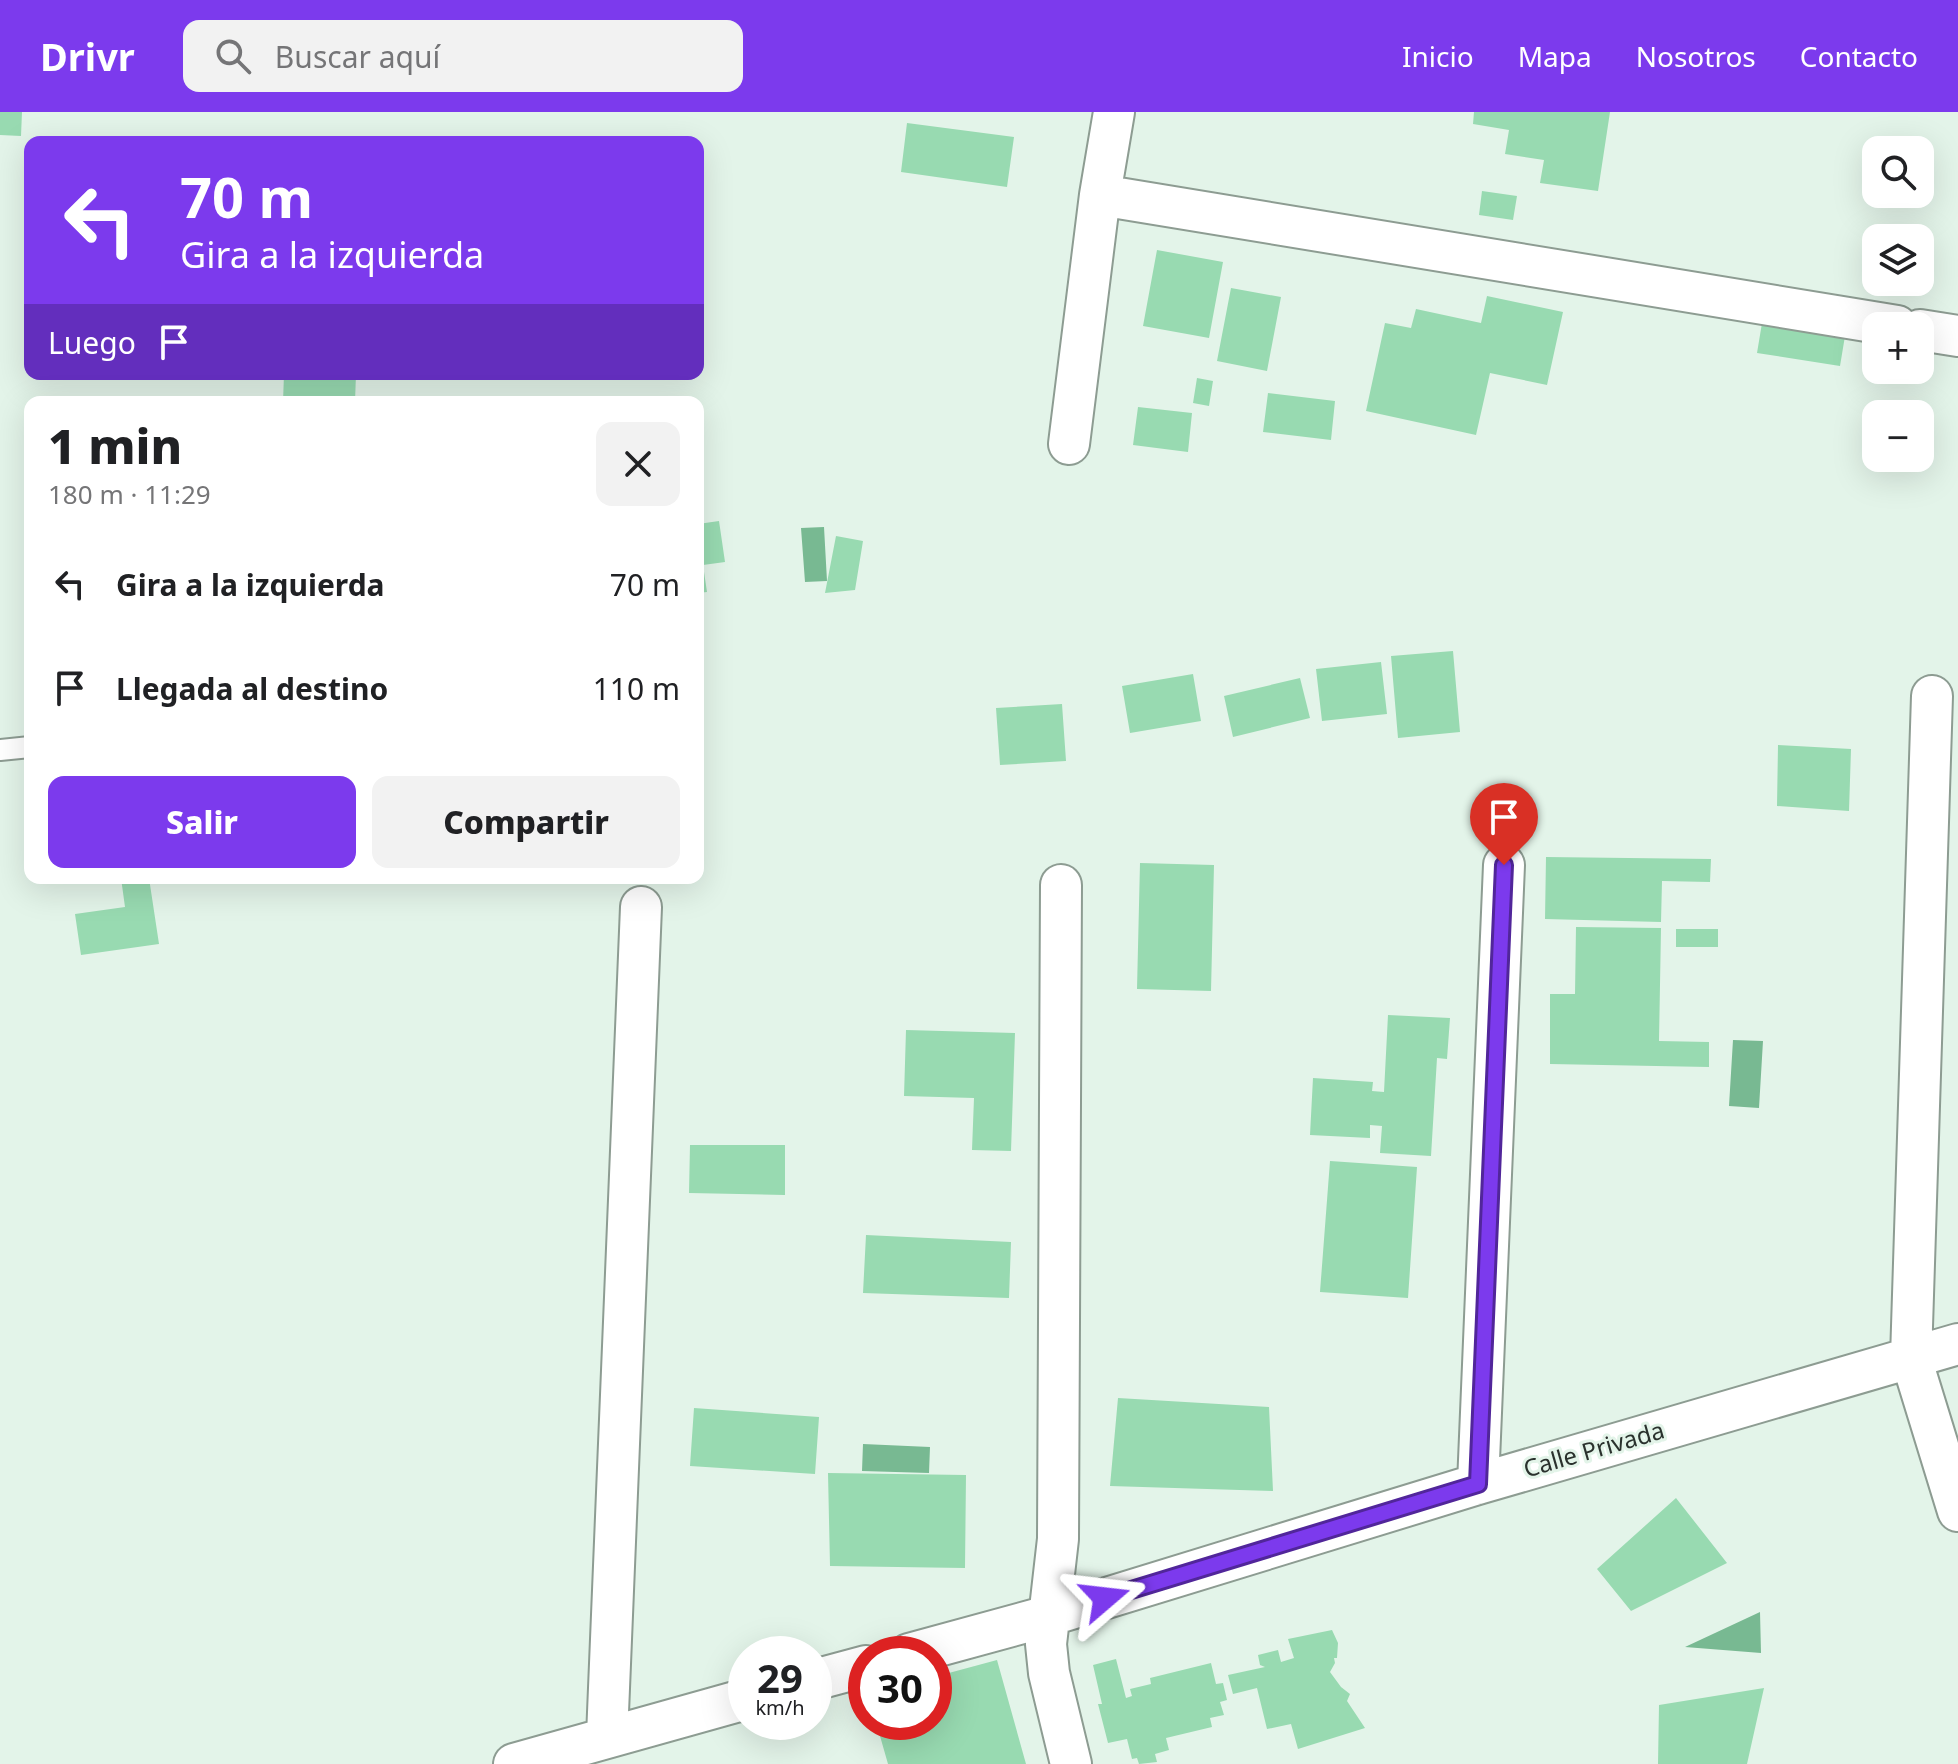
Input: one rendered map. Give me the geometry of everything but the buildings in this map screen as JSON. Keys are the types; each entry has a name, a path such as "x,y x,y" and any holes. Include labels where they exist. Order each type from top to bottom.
{"street":[{"path":"1069,444 1100,195 1114,112"},
{"path":"1100,195 1862,320"},
{"path":"1934,332 1958,336"},
{"path":"1932,696 1911,1358 1958,1511"},
{"path":"1478,1484 1504,865"},
{"path":"1061,885 1058,1539 1046,1644 1049,1673 1071,1764"},
{"path":"607,1737 641,907"},
{"name":"Calle Privada","path":"952,1642 1958,1344"},
{"path":"514,1764 728,1704"}],"lane":[{"path":"0,750 24,748"}],"shaded area":[{"path":"824,527 827,581 805,582 801,528"},
{"path":"1733,1040 1763,1041 1759,1108 1729,1106"},
{"path":"863,1444 930,1447 929,1473 862,1471"},
{"path":"1760,1612 1761,1653 1685,1647"}],"route":[{"path":"1105,1598 1478,1484 1504,865"}]}
